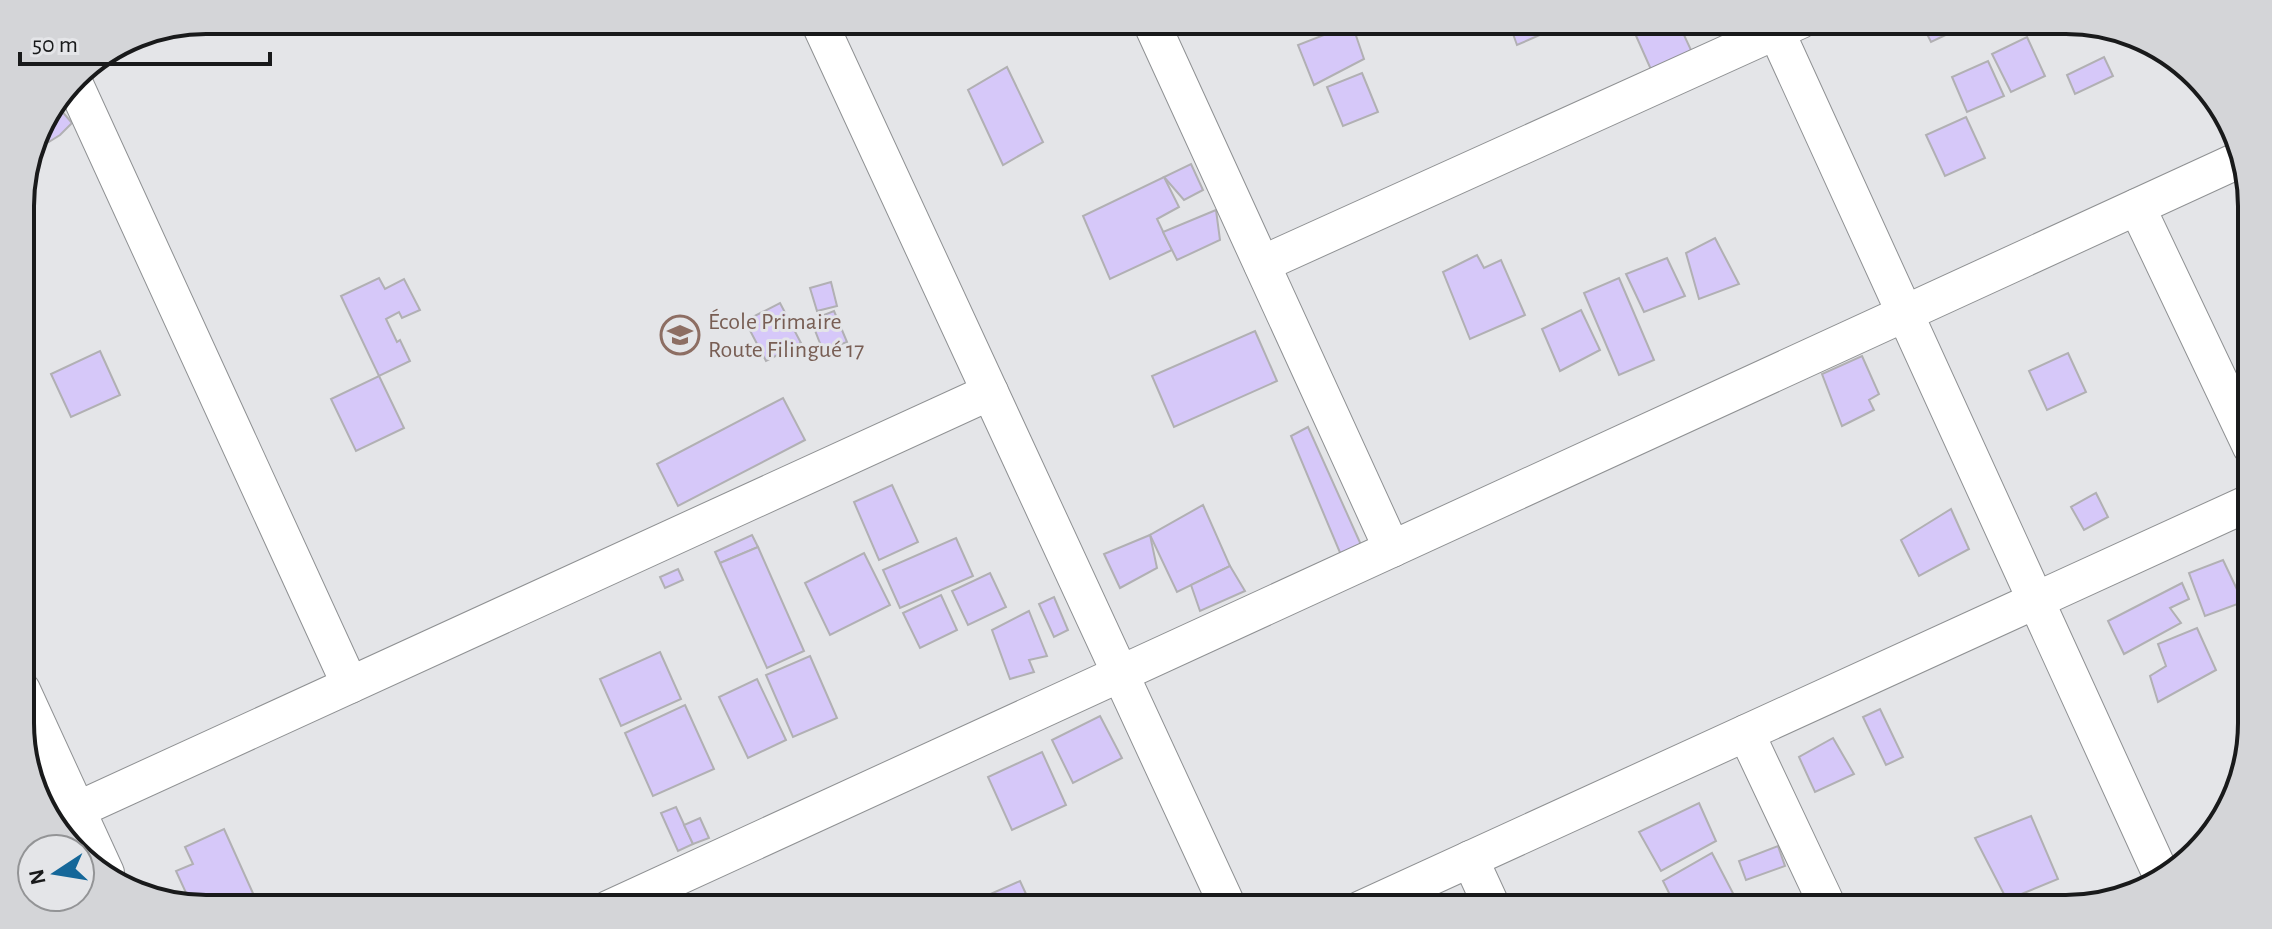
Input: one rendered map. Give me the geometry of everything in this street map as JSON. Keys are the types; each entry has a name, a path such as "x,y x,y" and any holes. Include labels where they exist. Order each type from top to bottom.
{"street":[{"path":"824,34 1223,895"},
{"path":"1156,34 1392,549"},
{"path":"1262,264 1760,34"},
{"path":"1786,34 1905,314 2158,868"},
{"path":"78,92 350,685"},
{"path":"639,895 2232,163"},
{"path":"2137,207 2238,420"},
{"path":"77,810 990,392"},
{"path":"1392,895 2238,508"},
{"path":"34,716 98,856"},
{"path":"1746,733 1822,895"},
{"path":"1470,859 1487,895"}],"building":[{"path":"1326,34 1355,34 1364,59 1314,85 1298,45"},
{"path":"1513,34 1542,34 1517,45"},
{"path":"1635,34 1684,34 1691,50 1653,74"},
{"path":"1927,34 1948,34 1931,42"},
{"path":"2027,37 2045,76 2011,92 1992,54"},
{"path":"2104,57 2113,76 2075,94 2067,75"},
{"path":"1988,61 2004,96 1967,112 1952,77"},
{"path":"1007,67 1043,142 1003,165 968,90"},
{"path":"1362,73 1378,112 1343,126 1327,87"},
{"path":"62,112 72,123 46,144"},
{"path":"1966,117 1985,158 1945,176 1926,135"},
{"path":"1191,164 1203,190 1184,200 1164,177"},
{"path":"1164,177 1179,207 1157,219 1172,250 1110,279 1083,216"},
{"path":"1216,210 1220,240 1177,260 1163,232"},
{"path":"1715,238 1739,284 1699,299 1686,253"},
{"path":"1477,255 1484,268 1501,260 1525,315 1470,339 1443,272"},
{"path":"1667,258 1685,296 1644,312 1626,274"},
{"path":"379,278 385,289 404,279 420,310 402,318 399,312 386,319 410,361 379,376 341,296"},
{"path":"1619,278 1654,360 1619,375 1584,293"},
{"path":"831,282 837,306 817,311 810,288"},
{"path":"780,303 801,343 766,361 745,321"},
{"path":"1581,310 1600,350 1560,371 1542,329"},
{"path":"834,311 847,342 823,351 811,320"},
{"path":"1255,331 1277,381 1174,427 1152,376"},
{"path":"100,351 120,395 71,417 51,374"},
{"path":"2068,353 2086,392 2047,410 2029,371"},
{"path":"1862,356 1879,394 1869,400 1874,410 1842,426 1822,374"},
{"path":"379,376 404,428 356,451 331,399"},
{"path":"783,398 805,440 678,506 657,464"},
{"path":"1308,427 1362,547 1341,555 1291,436"},
{"path":"892,485 918,542 879,560 854,502"},
{"path":"2096,493 2108,517 2084,530 2071,507"},
{"path":"1203,505 1230,566 1177,592 1150,535"},
{"path":"1951,509 1969,549 1919,576 1901,540"},
{"path":"752,535 758,547 720,563 715,552"},
{"path":"1150,535 1157,568 1120,588 1104,554"},
{"path":"956,538 973,576 900,608 883,570"},
{"path":"758,547 804,651 767,668 720,563"},
{"path":"864,553 890,605 830,635 805,583"},
{"path":"2223,560 2238,592 2238,604 2205,616 2189,573"},
{"path":"1230,566 1245,591 1200,611 1191,585"},
{"path":"678,569 683,580 665,588 660,577"},
{"path":"990,573 1006,607 968,625 952,591"},
{"path":"2182,583 2189,599 2170,608 2181,623 2124,654 2108,621"},
{"path":"941,595 957,630 920,648 903,613"},
{"path":"1054,597 1068,630 1054,637 1039,604"},
{"path":"1029,611 1047,656 1029,660 1034,672 1010,679 992,630"},
{"path":"2197,628 2216,670 2158,702 2150,676 2166,666 2158,644"},
{"path":"660,652 681,699 621,726 600,679"},
{"path":"810,656 837,718 793,737 766,675"},
{"path":"757,679 786,740 748,758 719,697"},
{"path":"685,705 714,769 653,796 625,733"},
{"path":"1880,709 1903,757 1886,765 1863,717"},
{"path":"1100,716 1122,758 1073,783 1052,740"},
{"path":"1833,738 1854,774 1815,792 1799,757"},
{"path":"1042,752 1066,805 1012,830 988,777"},
{"path":"1699,803 1716,841 1661,871 1639,832"},
{"path":"676,807 693,844 678,851 661,813"},
{"path":"2031,816 2058,879 2019,895 2004,895 1975,838"},
{"path":"700,818 709,838 693,844 684,825"},
{"path":"224,829 254,895 187,894 176,871 193,864 185,847"},
{"path":"1778,846 1785,866 1746,880 1739,861"},
{"path":"1712,853 1734,895 1670,895 1663,881"},
{"path":"1020,881 1026,895 988,895"}],"place":[{"name":"École Primaire Route Filingué 17","path":"680,335"}]}
